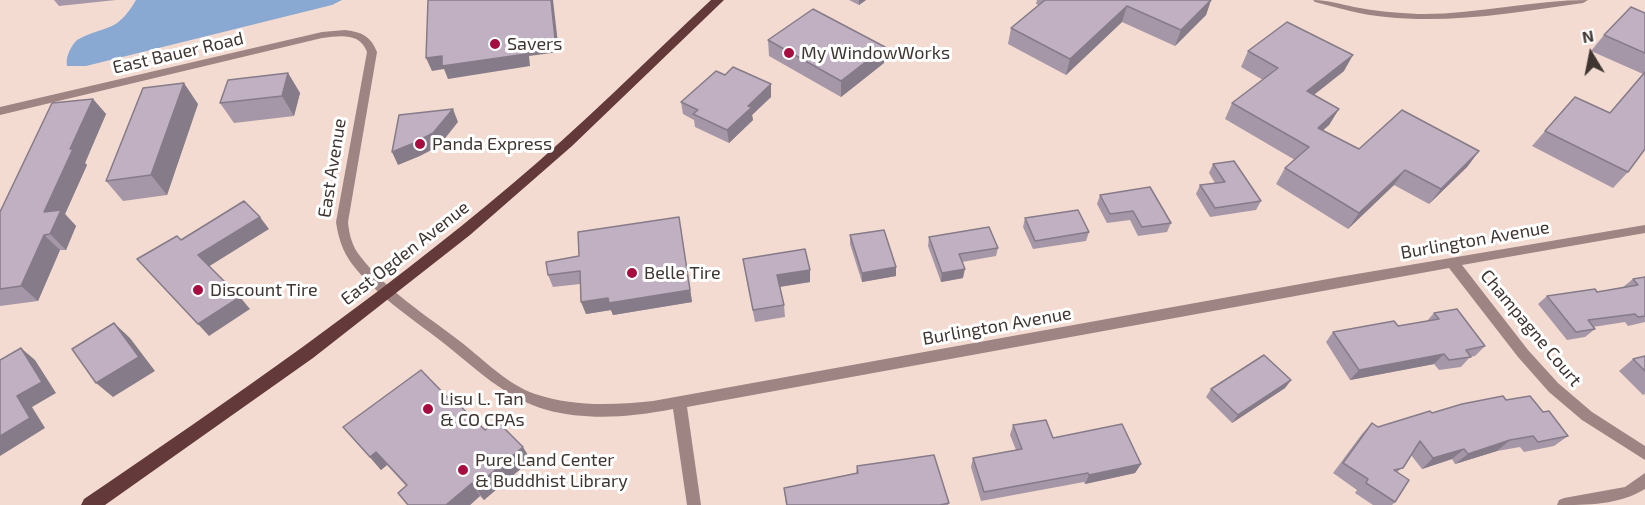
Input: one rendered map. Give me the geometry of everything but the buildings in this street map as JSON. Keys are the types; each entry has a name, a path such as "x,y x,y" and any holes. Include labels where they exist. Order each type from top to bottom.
{"main road":[{"name":"East Ogden Avenue","path":"90,505 231,409 388,292 518,187 718,0"}],"street":[{"path":"1318,0 1368,12 1424,18 1474,15 1583,0"},
{"name":"East Bauer Road","path":"0,111 322,35 340,33 364,38"},
{"name":"East Avenue","path":"364,38 370,44 372,52 344,206 342,235 357,261 388,292"},
{"name":"Burlington Avenue","path":"388,292 509,387 532,400 584,411 609,412 1645,229"},
{"name":"Champagne Court","path":"1452,262 1540,372 1568,401 1604,429 1645,454"},
{"path":"679,401 694,505"},
{"path":"1564,505 1628,493 1645,480"}],"water":[{"path":"136,0 342,0 332,5 86,66 67,66 69,52 77,40 116,23 123,18"}],"place":[{"name":"Savers","path":"495,44"},
{"name":"My WindowWorks","path":"789,53"},
{"name":"Panda Express","path":"420,144"},
{"name":"Belle Tire","path":"632,273"},
{"name":"Discount Tire","path":"198,290"},
{"name":"Lisu L. Tan & CO CPAs","path":"428,409"},
{"name":"Pure Land Center & Buddhist Library","path":"463,470"}]}
